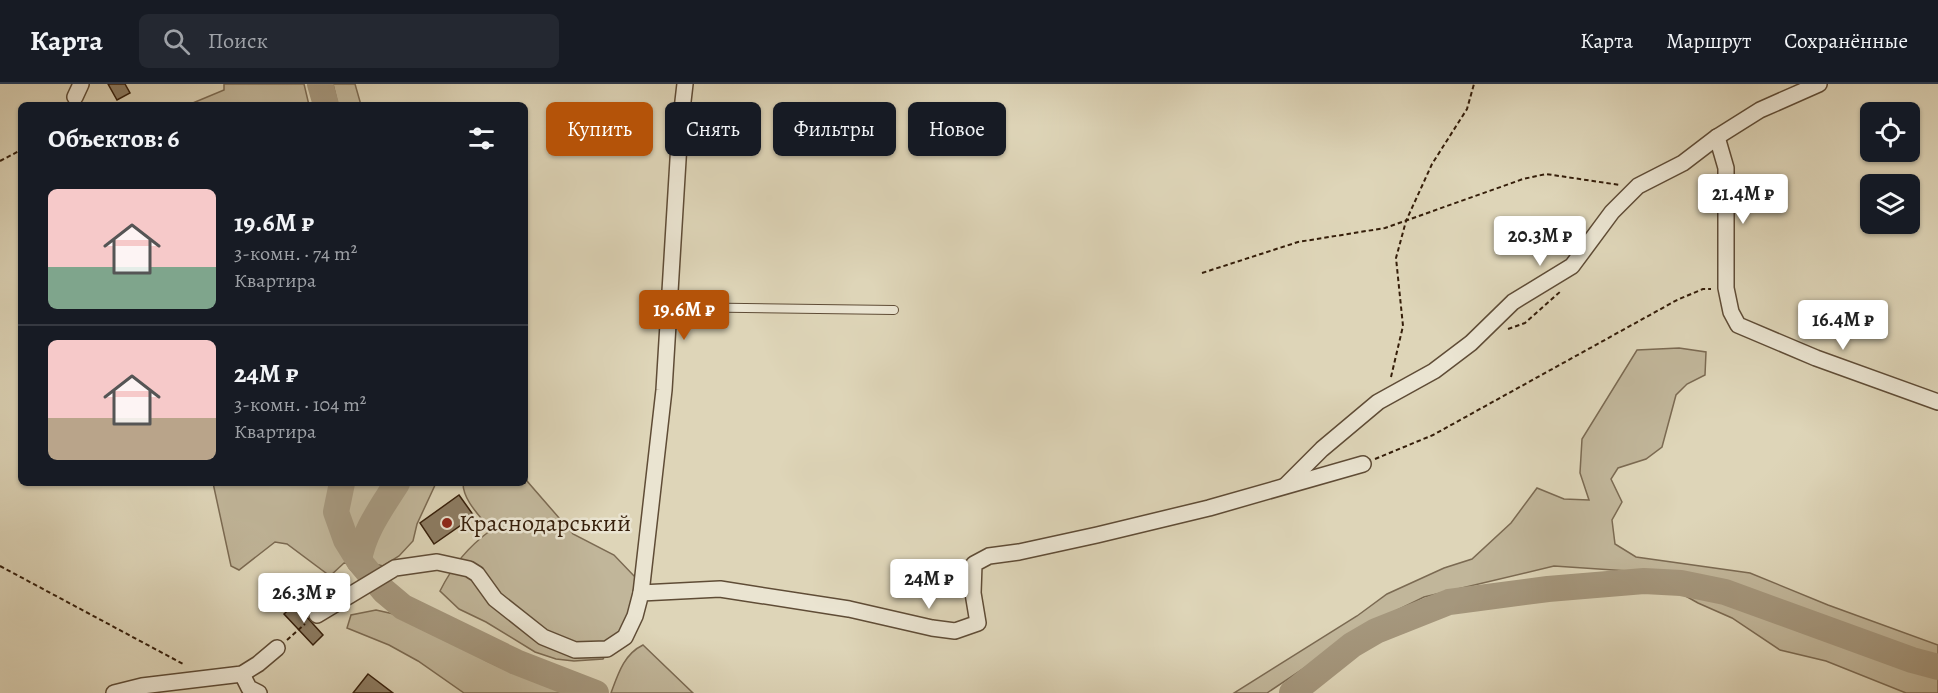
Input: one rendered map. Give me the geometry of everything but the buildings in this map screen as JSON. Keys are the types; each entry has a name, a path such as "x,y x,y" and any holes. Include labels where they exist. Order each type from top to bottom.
{"street":[{"path":"317,615 395,568 437,562 469,569 477,574 495,599 543,637 575,650 607,649 625,637 636,616 641,593 664,390 680,127 685,84"},
{"path":"1284,488 1322,449 1386,398 1434,371 1471,343 1514,303 1572,267 1612,212 1638,186 1683,163 1717,137 1760,110 1819,84"},
{"path":"1717,137 1726,168 1726,288 1731,312 1738,325 1816,358 1938,402"},
{"path":"641,593 720,589 849,609 955,631 978,623 973,593 974,564 989,556 1097,536 1284,488 1363,464"},
{"path":"114,693 142,686 242,674 277,648"},
{"path":"242,674 249,688 259,693"}],"lane":[{"path":"670,307 894,310"}],"path":[{"path":"1386,398 1403,326 1396,258 1406,221 1432,164 1467,109 1474,84"},
{"path":"0,161 18,152"},
{"path":"1202,273 1298,242 1385,228 1523,179 1546,174 1638,186"},
{"path":"1503,331 1525,323 1561,292 1572,267"},
{"path":"1363,464 1433,435 1677,300 1703,289 1726,288"},
{"path":"0,566 188,667"},
{"path":"277,648 317,615"}],"shaded area":[{"path":"224,84 304,84 308,102 195,102 224,90"},
{"path":"333,84 355,84 360,102 337,102"},
{"path":"1679,348 1706,352 1705,375 1687,384 1676,395 1662,447 1646,459 1618,468 1611,479 1622,502 1612,520 1615,544 1636,557 1750,573 1828,605 1938,645 1938,693 1906,693 1826,661 1780,650 1732,618 1698,603 1643,572 1554,566 1424,597 1375,621 1267,693 1234,693 1357,616 1387,594 1444,568 1472,559 1511,523 1537,488 1564,499 1589,500 1580,473 1582,439 1637,350"},
{"path":"528,482 573,534 614,555 636,578 636,604 603,659 574,661 556,659 535,652 486,622 459,609 440,591 462,557 491,530 469,502 463,486 528,486"},
{"path":"214,486 341,486 336,512 346,540 359,560 369,530 395,486 435,486 417,524 413,541 399,556 383,566 344,563 330,576 287,544 275,542 239,570 231,566"},
{"path":"347,486 388,486 366,526 355,538 344,512"},
{"path":"376,610 407,617 487,661 516,674 549,680 584,693 464,693 418,661 389,645 347,628 351,615"},
{"path":"643,645 693,693 611,693 626,659"}],"waterway":[{"path":"320,84 325,102"},
{"path":"341,486 336,512 346,540 359,561 384,591 403,607 516,662 596,693"},
{"path":"359,561 369,530 395,486"},
{"path":"1292,693 1352,645 1376,631 1449,602 1548,589 1644,581 1681,583 1725,592 1912,660 1938,667"}],"place":[{"name":"Краснодарський","path":"447,523"}]}
